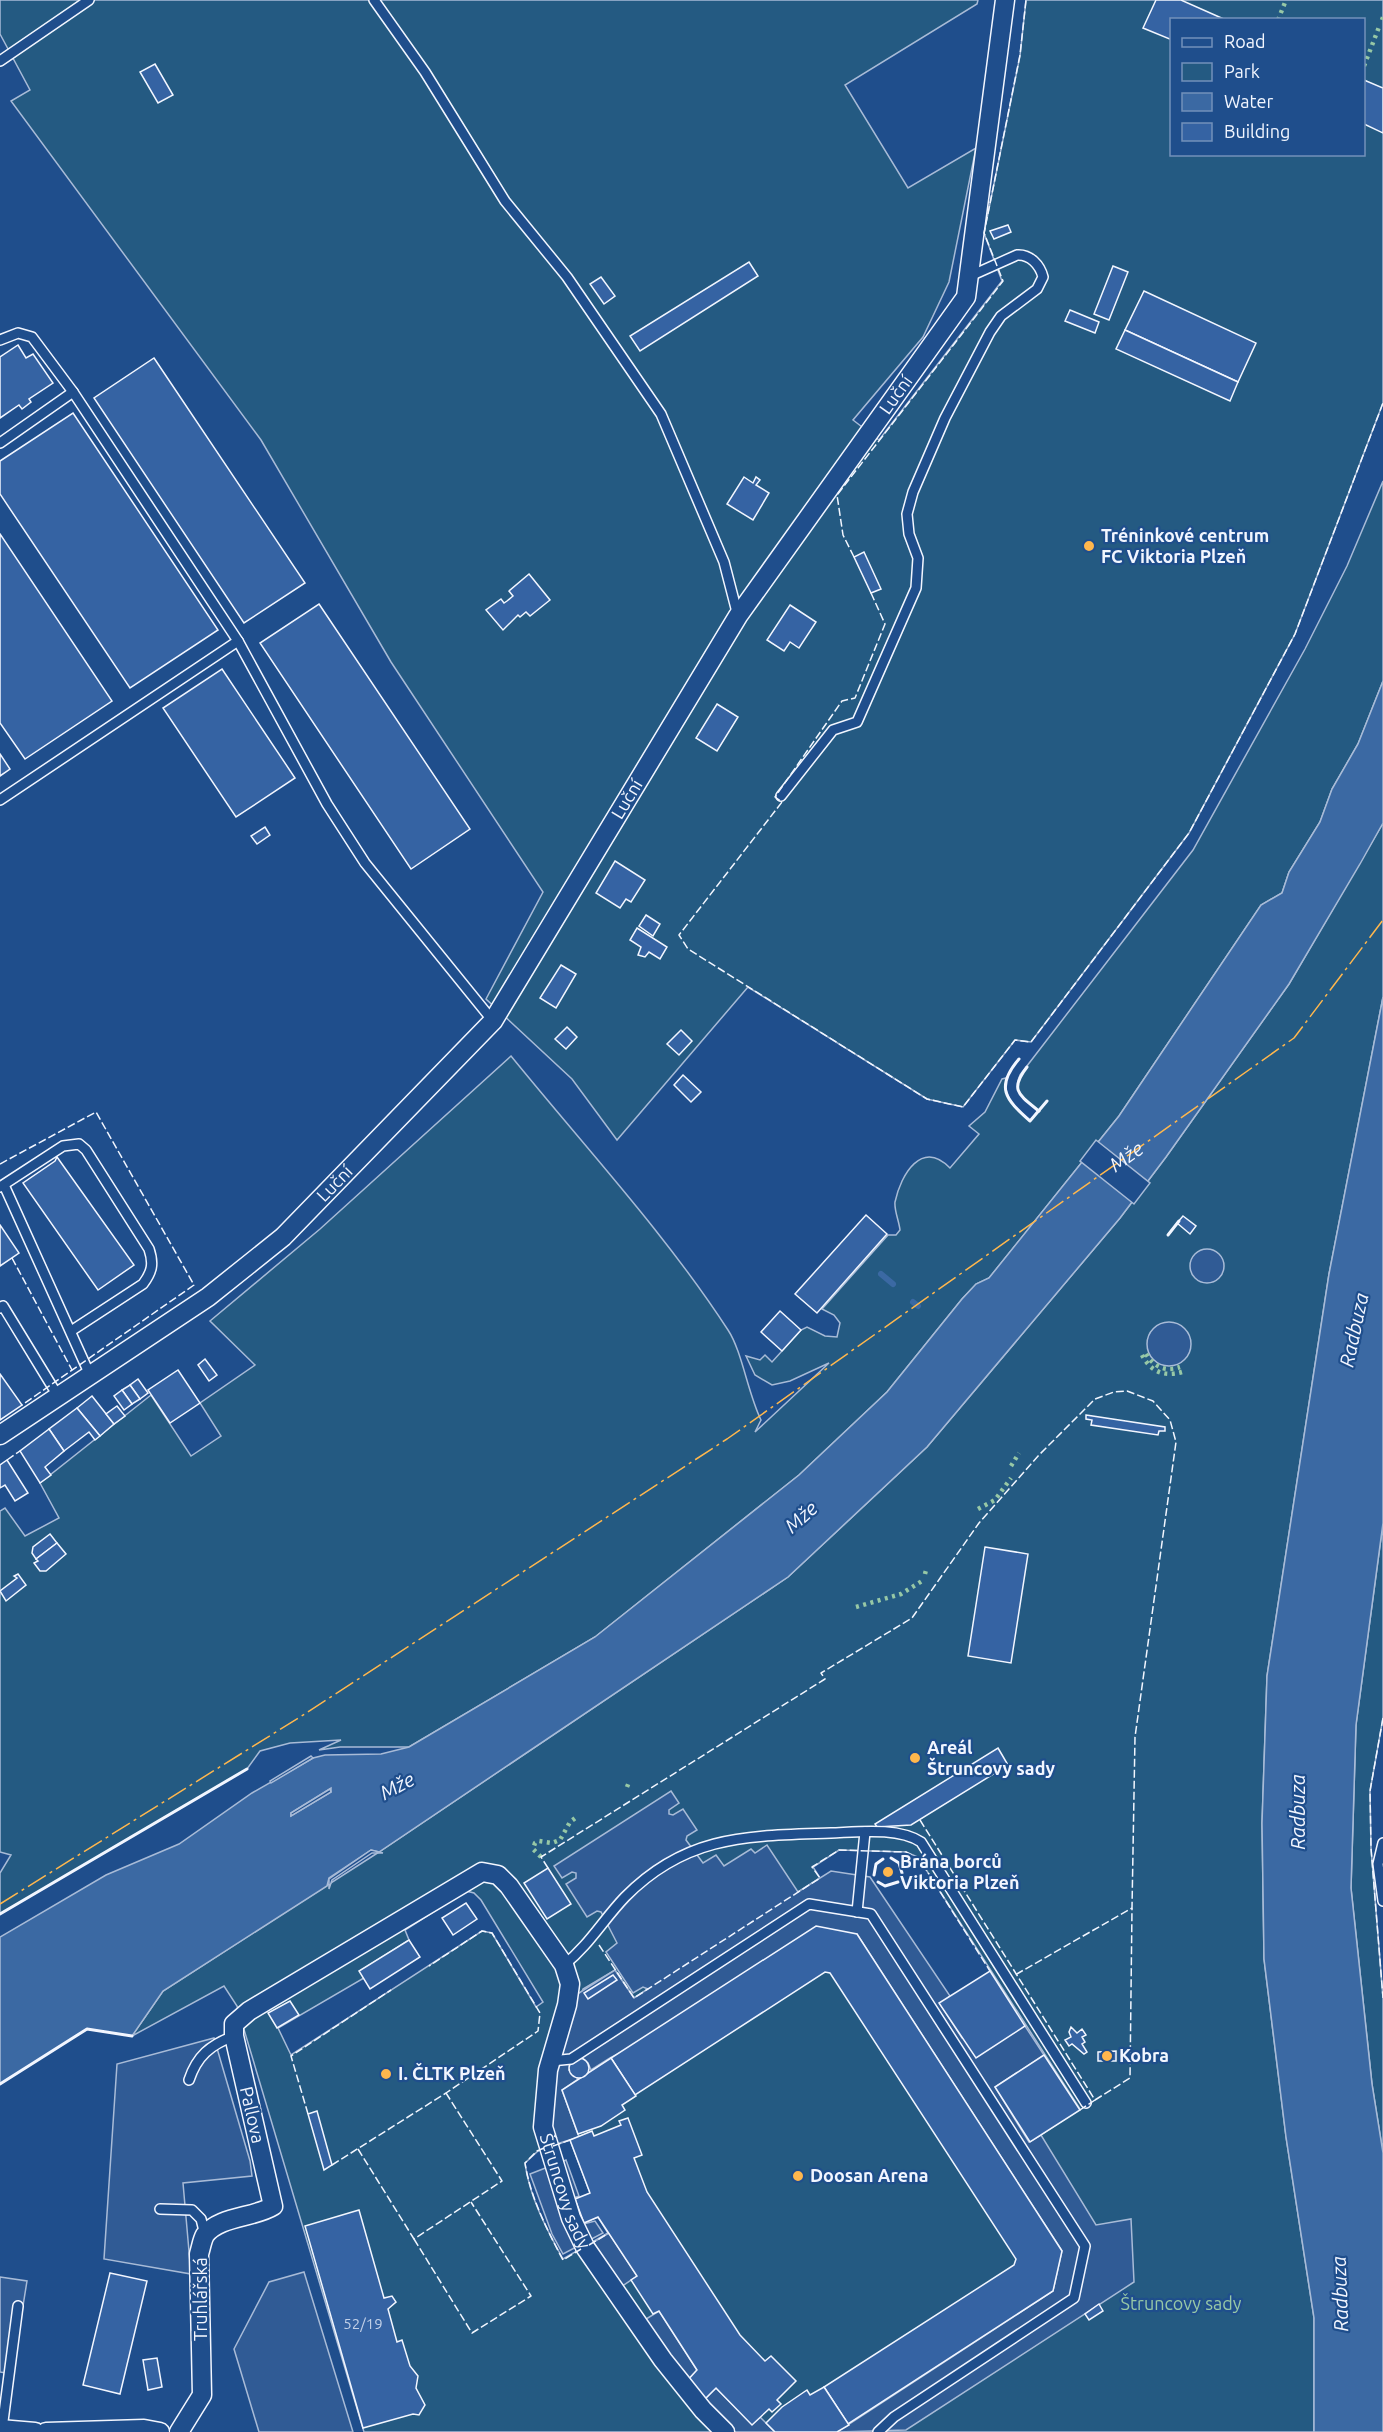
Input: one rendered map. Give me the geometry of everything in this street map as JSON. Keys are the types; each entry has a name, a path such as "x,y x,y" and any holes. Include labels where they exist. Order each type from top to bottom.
{"street":[{"name":"Luční","path":"0,1435 208,1297 283,1237 493,1021 738,616 966,297 1005,0"},
{"name":"Štruncovy sady","path":"234,2030 249,2011 482,1872 498,1875 509,1886 564,1965 570,1984 568,2000 551,2061 543,2127 571,2218 585,2247 663,2360 702,2410 726,2432"},
{"name":"Pallova","path":"234,2030 273,2206"},
{"name":"Truhlářská","path":"179,2432 202,2395 199,2254 205,2235 219,2224 262,2212 273,2206"},
{"path":"1,2429 34,2432"},
{"path":"46,2432 144,2429 160,2432"}],"lane":[{"path":"0,61 89,0"},
{"path":"374,0 425,72 506,201 567,277 661,414 724,562 738,616"},
{"path":"782,796 833,730 857,722 916,588 918,558 909,534 907,514 913,492 945,418 990,332 1001,316 1037,289 1043,277 1034,260 1024,254 968,277"},
{"path":"0,340 18,333 32,337 73,392 238,641 327,804 365,863 493,1021"},
{"path":"0,443 73,392"},
{"path":"0,800 238,641"},
{"path":"70,1331 142,1284 151,1273 153,1261 149,1249 86,1150 79,1144 63,1146 2,1186 90,1375"},
{"path":"0,1308 3,1306 58,1396"},
{"path":"857,1912 865,1832"},
{"path":"564,1965 588,1944 627,1896 655,1872 686,1853 723,1840 738,1838 865,1832 913,1836 921,1842 1086,2103"},
{"path":"1383,1843 1378,1864 1383,1901"},
{"path":"551,2061 571,2059 809,1904 871,1914 1085,2246 1074,2298 894,2417 878,2432"},
{"path":"189,2080 203,2054 234,2030"},
{"path":"160,2209 192,2210 201,2219 205,2235"},
{"path":"1,2429 18,2306"}],"green space":[{"path":"0,0 978,0 977,4 845,85 908,188 976,148 949,282 923,337 853,420 879,440 1002,281 984,233 1020,56 1026,0 1383,0 1383,403 1295,634 1189,833 1031,1042 1015,1040 963,1107 927,1099 748,987 617,1140 572,1079 486,999 543,892 391,662 261,440 11,101 30,90 0,34"},
{"path":"1383,481 1383,681 1358,744 1332,789 1320,822 1289,872 1282,893 1261,905 1119,1116 989,1278 976,1284 962,1299 887,1392 799,1475 595,1637 409,1747 340,1747 319,1750 341,1740 290,1743 260,1751 247,1769 0,1914 0,1873 11,1855 0,1852 0,1511 5,1508 25,1536 59,1518 40,1483 151,1395 191,1456 221,1436 200,1403 255,1365 210,1321 320,1229 511,1056 651,1224 728,1330 737,1349 761,1420 755,1432 829,1363 790,1381 772,1385 755,1375 746,1356 760,1360 765,1355 772,1362 801,1330 807,1327 825,1336 837,1337 840,1323 834,1315 822,1309 888,1235 896,1235 900,1230 895,1202 902,1181 914,1164 930,1157 940,1160 950,1168 979,1134 969,1126 985,1112 1002,1079 1006,1078 1009,1097 1025,1117 1030,1121 1038,1111 1025,1100 1017,1087 1020,1075 1193,850 1305,649 1347,566"},
{"path":"1383,823 1383,997 1329,1274 1267,1676 1262,1823 1264,1959 1286,2137 1314,2318 1314,2432 364,2432 237,2006 224,1986 132,2036 163,1991 379,1852 788,1577 927,1447 1120,1218 1289,984","holes":["839,1850 906,1852 918,1857 1080,2109 1030,2142 816,1926 562,2090 564,2048 583,1989 615,1970 634,1998 820,1878 813,1867","466,1891 474,1893 481,1900 543,2002 536,2007 492,1933 482,1931 291,2055 278,2028 364,1978 360,1971 409,1940 405,1930","570,2140 590,2193 584,2223 598,2217 608,2233 563,2259 530,2188 525,2163 538,2151"]},
{"path":"1383,1523 1383,1718 1370,1791 1371,1848 1383,1998 1383,2153 1372,2084 1351,1888 1356,1725"}],"shaded area":[{"path":"1207,1249 1219,1254 1224,1266 1219,1278 1207,1283 1195,1278 1190,1266 1195,1254"},
{"path":"1169,1322 1184,1329 1191,1344 1184,1359 1169,1366 1154,1359 1147,1344 1154,1329"},
{"path":"671,1791 679,1803 669,1810 669,1814 673,1815 683,1809 697,1830 687,1836 686,1840 703,1863 716,1855 724,1866 751,1849 755,1853 767,1845 798,1892 831,1871 870,1877 950,1996 940,2004 962,2038 1025,2026 1044,2055 995,2087 1029,2142 1041,2135 1096,2225 1131,2219 1134,2282 906,2430 837,2432 1053,2291 1062,2251 857,1934 610,2058 591,2070 583,2059 573,2061 569,2070 578,2079 562,2090 579,2137 547,2147 548,2070 568,2000 615,1970 634,1998 648,1989 643,1987 633,1993 606,1952 617,1943 601,1912 597,1911 587,1917 566,1884 576,1878 576,1873 572,1872 562,1878 554,1866"},
{"path":"214,2038 250,2161 252,2176 183,2183 191,2274 104,2259 117,2064"},
{"path":"566,2160 579,2196 574,2198 583,2224 595,2221 603,2233 563,2254 552,2234 530,2174"},
{"path":"609,2233 637,2276 615,2291 585,2247"},
{"path":"304,2272 353,2432 259,2432 234,2349 269,2282"},
{"path":"0,2277 27,2281 12,2374 0,2372"},
{"path":"659,2311 697,2370 683,2385 638,2324"},
{"path":"716,2388 752,2424 760,2417 775,2432 725,2432 699,2405"}],"water":[{"name":"Mže","path":"1383,681 1383,823 1289,984 1120,1218 927,1447 788,1577 379,1852 371,1850 329,1878 327,1886 163,1991 132,2036 87,2029 0,2084 0,1937 106,1875 179,1844 252,1793 313,1758 325,1755 381,1754 409,1747 595,1637 799,1475 887,1392 962,1299 976,1284 989,1278 1119,1116 1261,905 1282,893 1289,872 1320,822 1332,789 1358,744","holes":["331,1788 331,1792 291,1816 291,1813"]},
{"name":"Radbuza","path":"1383,997 1383,1523 1356,1725 1351,1888 1372,2084 1383,2153 1383,2432 1314,2432 1314,2318 1286,2137 1264,1959 1262,1823 1267,1676 1329,1274"}],"pier":[{"path":"1096,1140 1150,1183 1134,1204 1080,1161"},
{"path":"311,1756 313,1758 271,1783 270,1781"},
{"path":"330,1789 331,1792 291,1816 291,1813"},
{"path":"371,1850 383,1853 372,1853 332,1880 329,1889 329,1879"}],"building":[{"path":"1156,0 1181,0 1222,18 1170,18 1170,39 1143,28"},
{"path":"155,64 173,95 158,103 140,72"},
{"path":"1365,80 1383,88 1383,133 1365,124"},
{"path":"1008,225 1011,232 994,239 990,231"},
{"path":"749,262 758,276 640,351 630,336"},
{"path":"1113,266 1128,272 1109,320 1094,314"},
{"path":"601,277 615,296 604,304 590,284"},
{"path":"1144,291 1256,343 1238,382 1125,330"},
{"path":"1070,310 1099,322 1095,333 1065,321"},
{"path":"1125,330 1238,382 1230,401 1116,349"},
{"path":"18,345 26,358 33,354 53,383 29,399 31,402 22,409 19,405 0,418 0,357"},
{"path":"154,358 305,583 244,623 94,398"},
{"path":"73,413 218,630 130,688 0,494 0,461"},
{"path":"744,477 753,483 756,477 760,480 756,485 769,493 753,520 727,504"},
{"path":"0,534 112,701 25,759 0,723"},
{"path":"864,552 881,589 871,593 854,557"},
{"path":"529,574 550,600 530,616 526,612 520,617 518,615 503,630 486,610 501,599 504,603 513,596 509,591"},
{"path":"319,604 470,829 411,869 260,643"},
{"path":"790,605 816,622 799,648 790,642 784,651 767,640"},
{"path":"222,669 295,778 236,817 163,708"},
{"path":"717,704 738,717 717,751 696,738"},
{"path":"0,754 10,769 0,776"},
{"path":"265,827 270,835 257,844 251,836"},
{"path":"615,861 645,880 631,902 626,899 620,908 596,893"},
{"path":"646,915 660,924 653,936 639,926"},
{"path":"637,928 667,947 660,959 649,952 645,957 638,955 641,947 630,940"},
{"path":"561,965 576,974 556,1008 540,998"},
{"path":"567,1027 577,1037 566,1049 555,1039"},
{"path":"681,1030 692,1041 679,1055 667,1044"},
{"path":"683,1075 701,1092 691,1102 674,1085"},
{"path":"57,1157 134,1265 98,1290 23,1183 55,1161"},
{"path":"866,1215 887,1234 817,1313 795,1294"},
{"path":"1183,1216 1196,1226 1190,1234 1177,1223"},
{"path":"0,1225 19,1253 0,1266"},
{"path":"780,1311 801,1330 782,1351 761,1332"},
{"path":"205,1359 217,1375 209,1381 198,1365"},
{"path":"178,1370 200,1403 170,1423 148,1390"},
{"path":"0,1374 22,1405 0,1420"},
{"path":"138,1379 148,1393 140,1399 130,1385"},
{"path":"130,1385 140,1399 132,1404 122,1390"},
{"path":"122,1390 132,1404 124,1410 114,1396"},
{"path":"92,1396 114,1424 100,1436 77,1408"},
{"path":"117,1406 125,1416 114,1424 106,1414"},
{"path":"77,1408 100,1436 95,1440 89,1432 64,1451 49,1429"},
{"path":"1086,1415 1165,1427 1165,1431 1159,1431 1158,1435 1091,1425 1092,1420 1086,1419"},
{"path":"49,1429 64,1451 45,1467 51,1475 40,1483 20,1451"},
{"path":"7,1460 28,1493 15,1501 5,1485 0,1488 0,1465"},
{"path":"50,1534 57,1543 36,1559 32,1553 33,1547"},
{"path":"57,1543 66,1554 46,1571 40,1571 34,1563 38,1561 36,1559"},
{"path":"985,1547 1028,1554 1011,1663 968,1656"},
{"path":"18,1574 26,1585 6,1601 0,1591 17,1578 14,1576"},
{"path":"998,1748 1008,1765 911,1825 877,1827 875,1824"},
{"path":"548,1868 571,1904 547,1919 524,1883"},
{"path":"466,1903 477,1919 453,1935 442,1918"},
{"path":"816,1926 857,1934 1062,2251 1053,2291 848,2424 824,2387 1014,2265 1016,2259 830,1973 825,1972 635,2095 611,2058"},
{"path":"409,1940 420,1957 370,1989 359,1971"},
{"path":"990,1971 1025,2026 976,2058 939,2003"},
{"path":"613,1975 617,1980 588,1999 584,1993"},
{"path":"290,2001 299,2015 277,2028 268,2013"},
{"path":"1071,2027 1077,2033 1082,2029 1086,2035 1082,2037 1085,2042 1082,2044 1087,2052 1084,2054 1072,2044 1069,2046 1065,2040 1071,2037 1069,2032"},
{"name":"Kobra","path":"1116,2051 1116,2061 1098,2061 1098,2052"},
{"path":"1044,2055 1080,2110 1030,2142 995,2087"},
{"path":"579,2058 586,2061 589,2068 586,2075 579,2078 572,2075 569,2068 572,2061"},
{"path":"611,2058 636,2096 622,2105 625,2110 601,2126 578,2134 562,2090"},
{"path":"317,2111 332,2165 324,2170 308,2114"},
{"path":"628,2118 642,2155 634,2158 647,2192 740,2335 765,2361 771,2356 796,2381 777,2400 781,2404 772,2412 769,2409 752,2425 716,2388 704,2400 686,2382 697,2370 659,2311 653,2314 631,2280 637,2276 598,2217 584,2223 575,2199 590,2193 570,2140 592,2131 594,2136 621,2125 619,2121"},
{"path":"359,2210 384,2298 392,2296 396,2302 388,2309 397,2342 402,2340 410,2366 418,2376 416,2388 425,2405 419,2415 413,2414 363,2428 305,2226"},
{"path":"110,2273 147,2281 120,2394 83,2385"},
{"path":"1099,2304 1103,2311 1089,2320 1085,2314"},
{"path":"157,2358 162,2387 148,2390 143,2360"},
{"path":"824,2387 849,2425 837,2432 775,2432 766,2423 782,2407 807,2390 810,2395"}],"waterway":[{"path":"881,1274 893,1284"},
{"path":"913,1302 918,1306"}],"hedge":[{"path":"1279,18 1286,0"},
{"path":"1365,63 1379,27"},
{"path":"1146,1354 1153,1362 1165,1369 1180,1367"},
{"path":"1142,1355 1150,1366 1159,1372 1169,1374 1182,1372"},
{"path":"1011,1466 1019,1453"},
{"path":"978,1509 995,1500 1011,1478"},
{"path":"925,1574 926,1570"},
{"path":"856,1607 901,1594 922,1581"},
{"path":"627,1787 629,1782"},
{"path":"541,1857 533,1849 535,1843 539,1841 552,1843 560,1840 570,1822 578,1816"}],"fence":[{"path":"854,557 843,535 837,495 1003,281 984,233 1020,55 1026,0"},
{"path":"871,593 885,624 855,698 842,701 775,797 782,802 679,935 688,949 927,1099 963,1107 1015,1040 1031,1042 1189,833 1295,634 1383,403"},
{"path":"0,1164 96,1112 194,1285 22,1405"},
{"path":"12,1258 72,1370"},
{"path":"548,1868 541,1857 825,1679 821,1673 912,1618 979,1523 1039,1455 1095,1399 1114,1392 1127,1391 1153,1401 1170,1420 1176,1442 1135,1737 1132,1908 1015,1975"},
{"path":"7,1460 20,1451"},
{"path":"1383,1718 1370,1791 1371,1848 1383,1998"},
{"path":"920,1820 1095,2100 1080,2110"},
{"path":"599,1945 634,1998 820,1878 812,1867 839,1850 906,1852 920,1860 990,1971"},
{"path":"1095,2100 1130,2078 1132,1908"},
{"path":"332,2165 446,2093 538,2031 540,2013 492,1933 482,1931 429,1966"},
{"path":"308,2114 291,2056 391,1990"},
{"path":"358,2149 414,2239 502,2181 446,2093"},
{"path":"553,2146 570,2140"},
{"path":"544,2148 537,2151 525,2163 535,2200 563,2260 581,2249"},
{"path":"414,2239 472,2333 531,2296 471,2202"},
{"path":"589,2245 609,2233"}],"wall":[{"path":"1019,1059 1007,1077 1005,1085 1009,1099 1030,1121 1047,1101"},
{"path":"1027,1067 1018,1081 1019,1092 1039,1111"},
{"path":"1168,1235 1179,1221"},
{"path":"0,1914 247,1769"},
{"path":"891,1858 899,1863 902,1873"},
{"path":"874,1875 876,1864 883,1859"},
{"path":"878,1882 885,1886 898,1882"},
{"path":"0,2084 87,2029 132,2036"}],"power":[{"path":"0,1904 300,1717 727,1439 1294,1038 1383,920"}],"place":[{"name":"Tréninkové centrum FC Viktoria Plzeň","path":"1089,546"},
{"name":"Areál Štruncovy sady","path":"915,1758"},
{"name":"Brána borců Viktoria Plzeň","path":"888,1872"},
{"name":"Kobra","path":"1107,2056"},
{"name":"I. ČLTK Plzeň","path":"386,2074"},
{"name":"Doosan Arena","path":"798,2176"}]}
